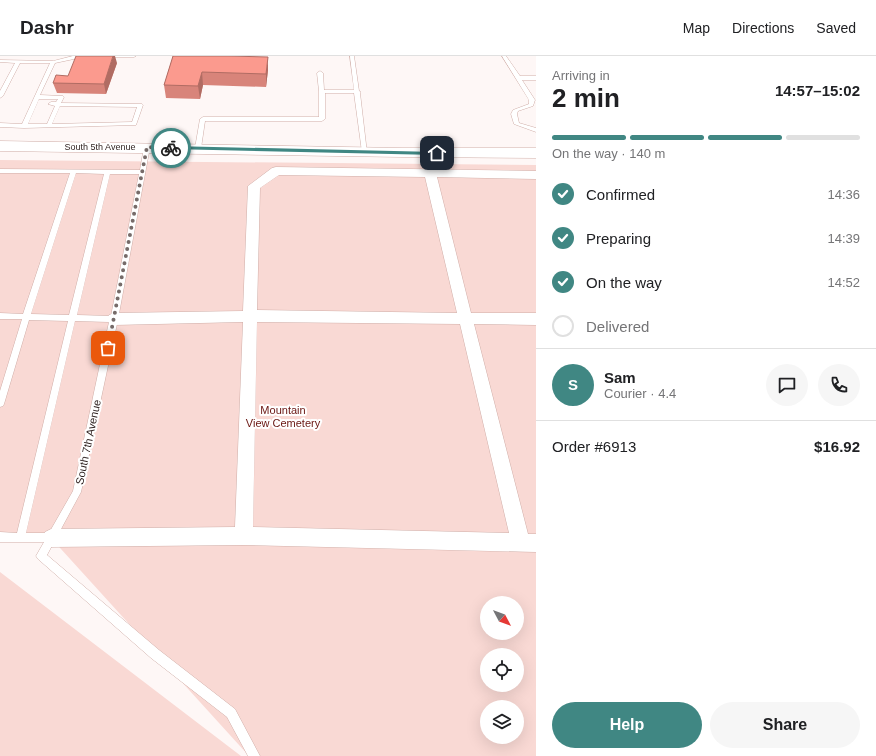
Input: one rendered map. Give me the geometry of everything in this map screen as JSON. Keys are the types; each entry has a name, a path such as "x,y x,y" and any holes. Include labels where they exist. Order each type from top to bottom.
{"main road":[{"name":"South 5th Avenue","path":"0,146 147,147 365,152 536,153"}],"street":[{"path":"244,536 254,186 276,170 536,175"},
{"path":"51,538 244,536 528,543 466,318 430,174"},
{"path":"114,319 250,316 536,319"}],"lane":[{"path":"35,62 38,56"},
{"path":"0,62 53,62 79,56 94,56"},
{"path":"102,56 134,56"},
{"path":"352,56 365,152"},
{"path":"504,56 532,100 531,105 516,110 514,114 517,124 536,130"},
{"path":"0,96 18,62"},
{"path":"24,126 30,116 36,98 53,62"},
{"path":"198,148 203,119 322,119 322,91 320,74"},
{"path":"518,78 536,78"},
{"path":"322,91 358,92"},
{"path":"36,98 61,98 49,125"},
{"path":"0,125 134,124 140,105 51,104"},
{"path":"46,116 53,116"},
{"name":"South 7th Avenue","path":"147,147 114,319 77,492 41,556 155,654 231,713 254,756"},
{"path":"0,171 142,172"},
{"path":"0,404 26,317 74,172"},
{"path":"20,538 107,172"},
{"path":"0,316 114,319"},
{"path":"0,538 51,538"}],"green space":[{"name":"Mountain View Cemetery","path":"0,160 536,165 536,756 249,756 51,538 0,537"},
{"path":"0,572 241,756 0,756"}],"building":[{"path":"76,56 113,56 104,84 53,83 56,75 68,76"},
{"path":"173,56 268,57 266,74 202,72 198,86 164,85"}],"way so far":[{"path":"108,348 147,147 171,148"}],"route":[{"path":"171,148 437,153"}]}
